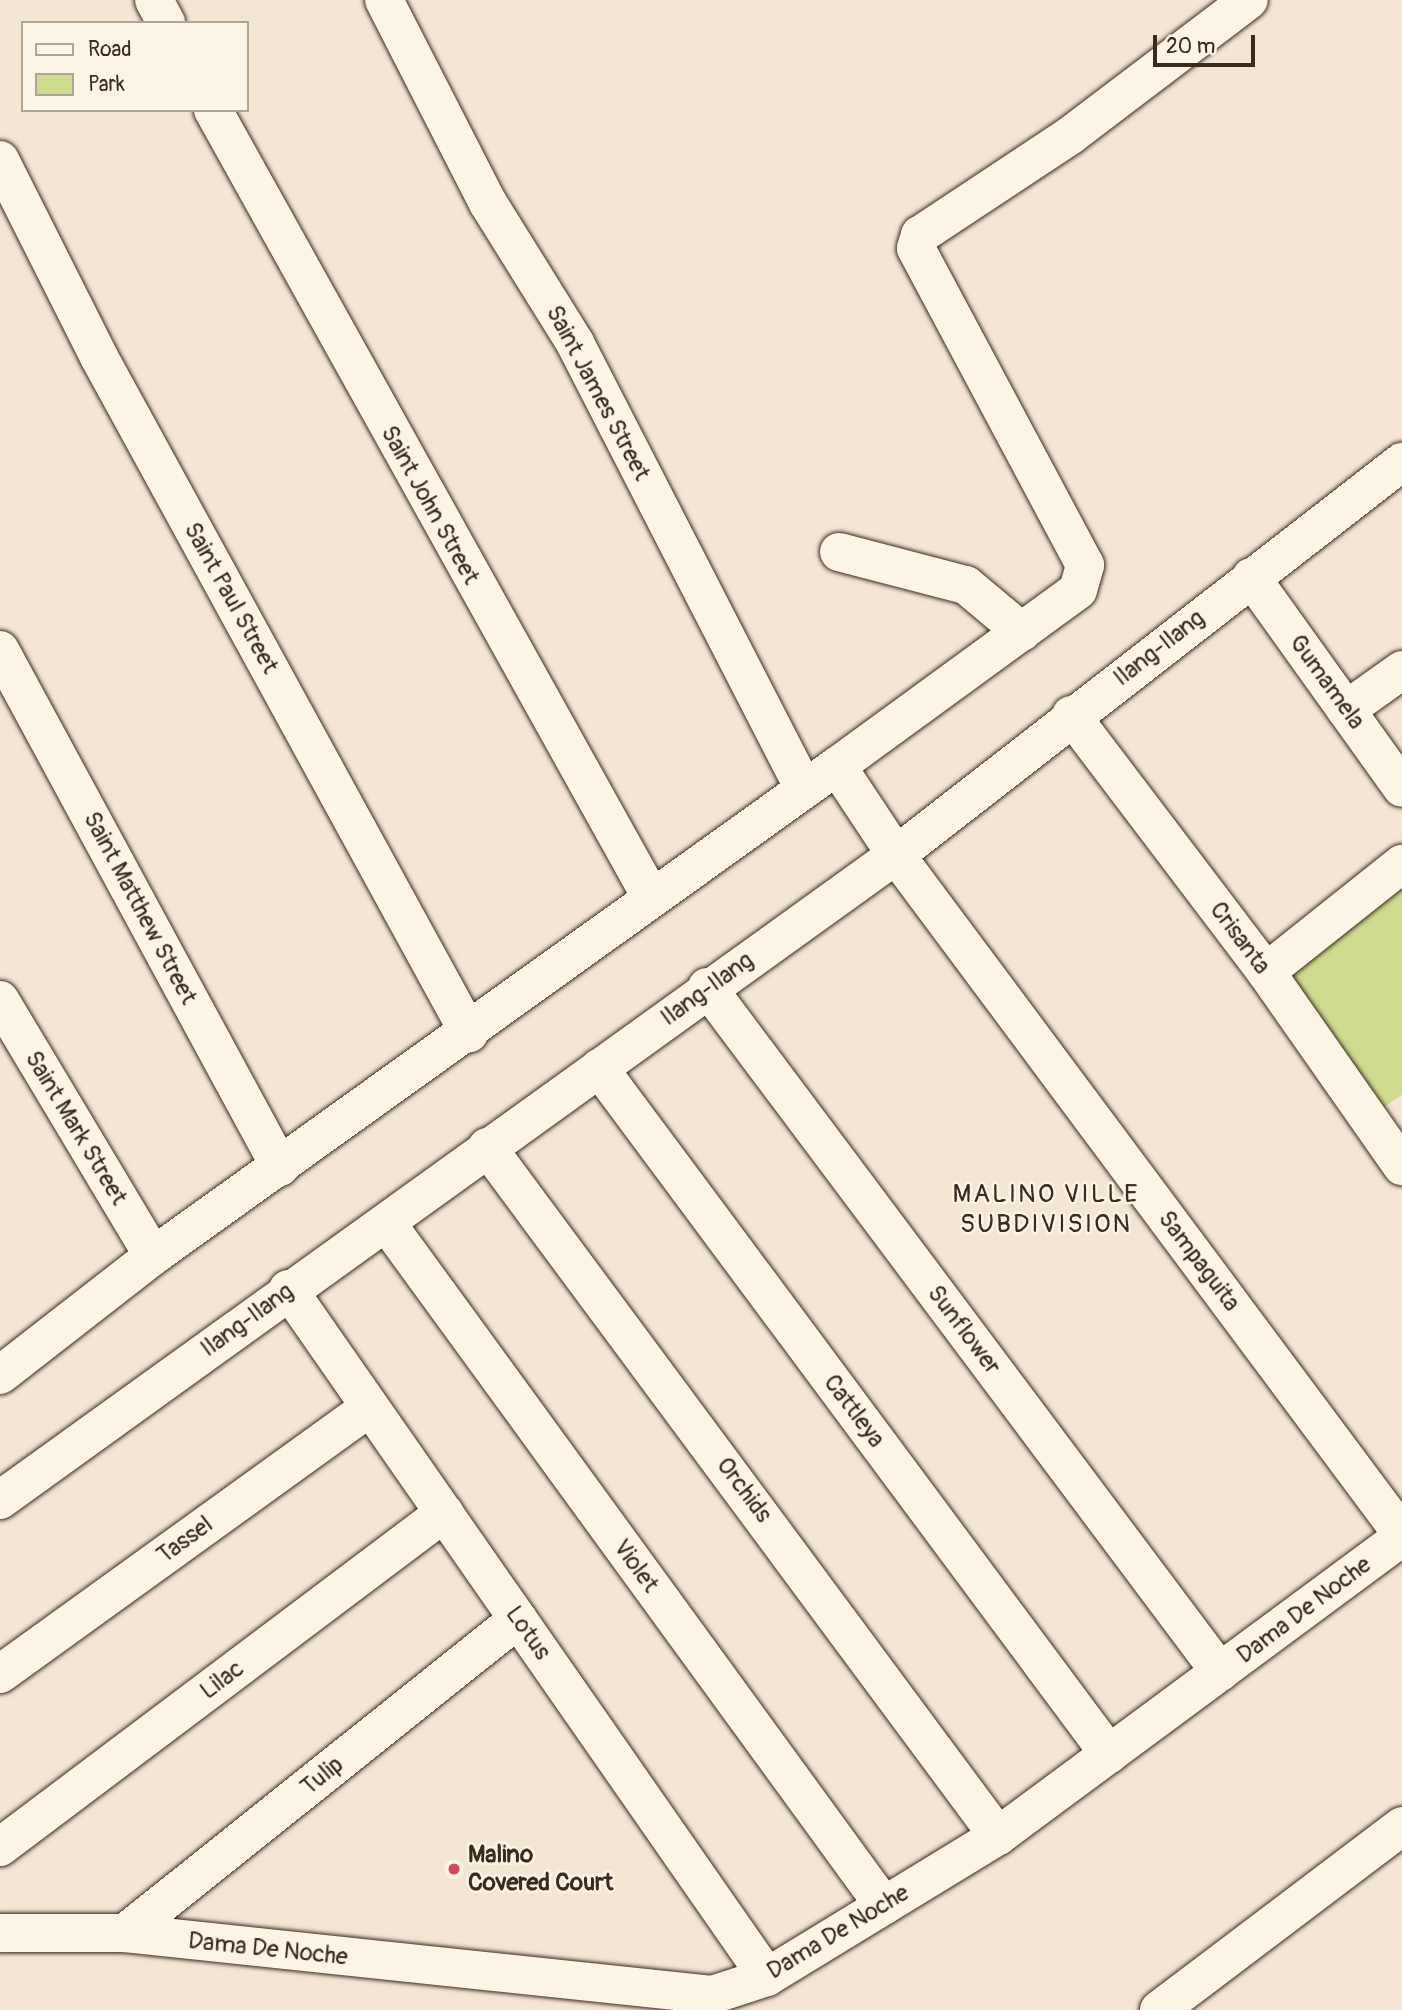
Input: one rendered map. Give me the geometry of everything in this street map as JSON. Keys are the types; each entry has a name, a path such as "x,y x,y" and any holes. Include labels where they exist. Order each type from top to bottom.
{"street":[{"path":"154,0 165,21"},
{"name":"Saint James Street","path":"384,0 494,214 575,343 804,789"},
{"path":"0,1374 153,1256 469,1033 651,897 1078,590 1085,565 917,242 1249,0"},
{"name":"Saint John Street","path":"214,112 651,897"},
{"name":"Saint Paul Street","path":"0,160 99,357 469,1033"},
{"name":"Ilang-Ilang","path":"0,1500 288,1289 388,1225 487,1147 707,987 896,855 1071,715 1402,462"},
{"path":"839,552 966,585 1022,632"},
{"name":"Gumamela","path":"1251,577 1402,788"},
{"name":"Saint Matthew Street","path":"0,650 280,1167"},
{"path":"1346,710 1402,670"},
{"name":"Crisanta","path":"1071,715 1395,1142"},
{"name":"Sampaguita","path":"837,765 896,855 1402,1535"},
{"path":"1266,972 1402,864"},
{"name":"Sunflower","path":"707,987 1220,1672"},
{"name":"Saint Mark Street","path":"0,1000 153,1256"},
{"name":"Cattleya","path":"599,1068 1108,1754"},
{"name":"Orchids","path":"487,1147 998,1836"},
{"name":"Violet","path":"388,1225 884,1906"},
{"name":"Lotus","path":"288,1289 767,1977"},
{"name":"Tassel","path":"0,1674 370,1407"},
{"name":"Lilac","path":"0,1847 444,1513"},
{"name":"Dama De Noche","path":"0,1933 125,1933 712,1994 767,1977 998,1836 1402,1535"},
{"name":"Tulip","path":"125,1933 518,1619"},
{"path":"1159,2010 1402,1826"}],"green space":[{"path":"1402,884 1402,1095 1369,1117 1271,982"}],"place":[{"name":"Malino Covered Court","path":"454,1869"}],"district":[{"name":"MALINO VILLE SUBDIVISION","path":"1046,1210"}]}
